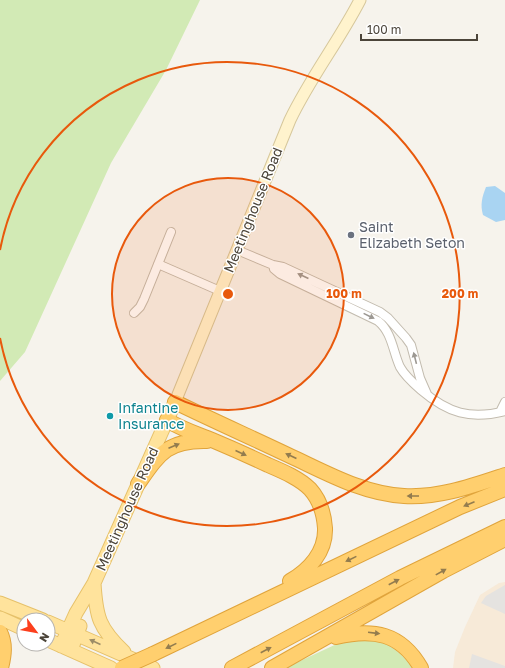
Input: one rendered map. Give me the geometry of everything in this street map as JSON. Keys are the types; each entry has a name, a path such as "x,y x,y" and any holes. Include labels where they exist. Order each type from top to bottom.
{"highway":[{"path":"175,402 344,481 375,492 404,496 439,494 461,489 505,475"},
{"path":"126,663 153,661 238,607 255,600 296,578 313,564 326,538 323,512 317,498 303,483 277,469 175,425 167,420"},
{"path":"138,484 155,460 168,448 194,440 214,441"},
{"path":"191,636 453,511 505,489"},
{"path":"232,668 407,575 505,527"},
{"path":"272,668 443,571 505,539"},
{"path":"0,632 4,640 1,668"},
{"path":"322,640 351,633 364,632 382,634 394,639 405,647 413,655 421,668"}],"main road":[{"name":"Meetinghouse Road","path":"66,648 72,632 91,597 94,583 175,402"},
{"path":"94,583 95,602 99,620 126,663"},
{"path":"0,603 23,612"},
{"path":"0,618 16,625"},
{"path":"56,625 72,632 126,663"},
{"path":"56,644 111,668"}],"street":[{"name":"Meetinghouse Road","path":"175,402 290,120 306,89 347,25 360,0"},
{"path":"134,313 140,307 171,232"},
{"path":"237,250 273,265 286,268 380,312 388,318 411,345 420,378 427,395"},
{"path":"158,264 220,290"},
{"path":"273,265 274,269 280,274 369,316 382,324 391,341 403,372 427,395 443,406 461,413 481,416 503,411 505,402"}],"shaded area":[{"path":"505,582 505,668 453,668 455,652 480,595 499,583"},
{"path":"505,585 505,614 481,603 486,596"},
{"path":"472,654 505,666 505,668 469,668"}],"green space":[{"path":"0,0 200,0 166,70 111,163 25,352 0,381"},
{"path":"374,638 396,650 405,658 412,668 285,668 341,642"}],"water":[{"path":"495,186 505,193 505,220 496,222 483,215 482,208 486,187"}],"place":[{"name":"Saint Elizabeth Seton","path":"351,235"},
{"name":"Infantine Insurance","path":"110,416"}]}
